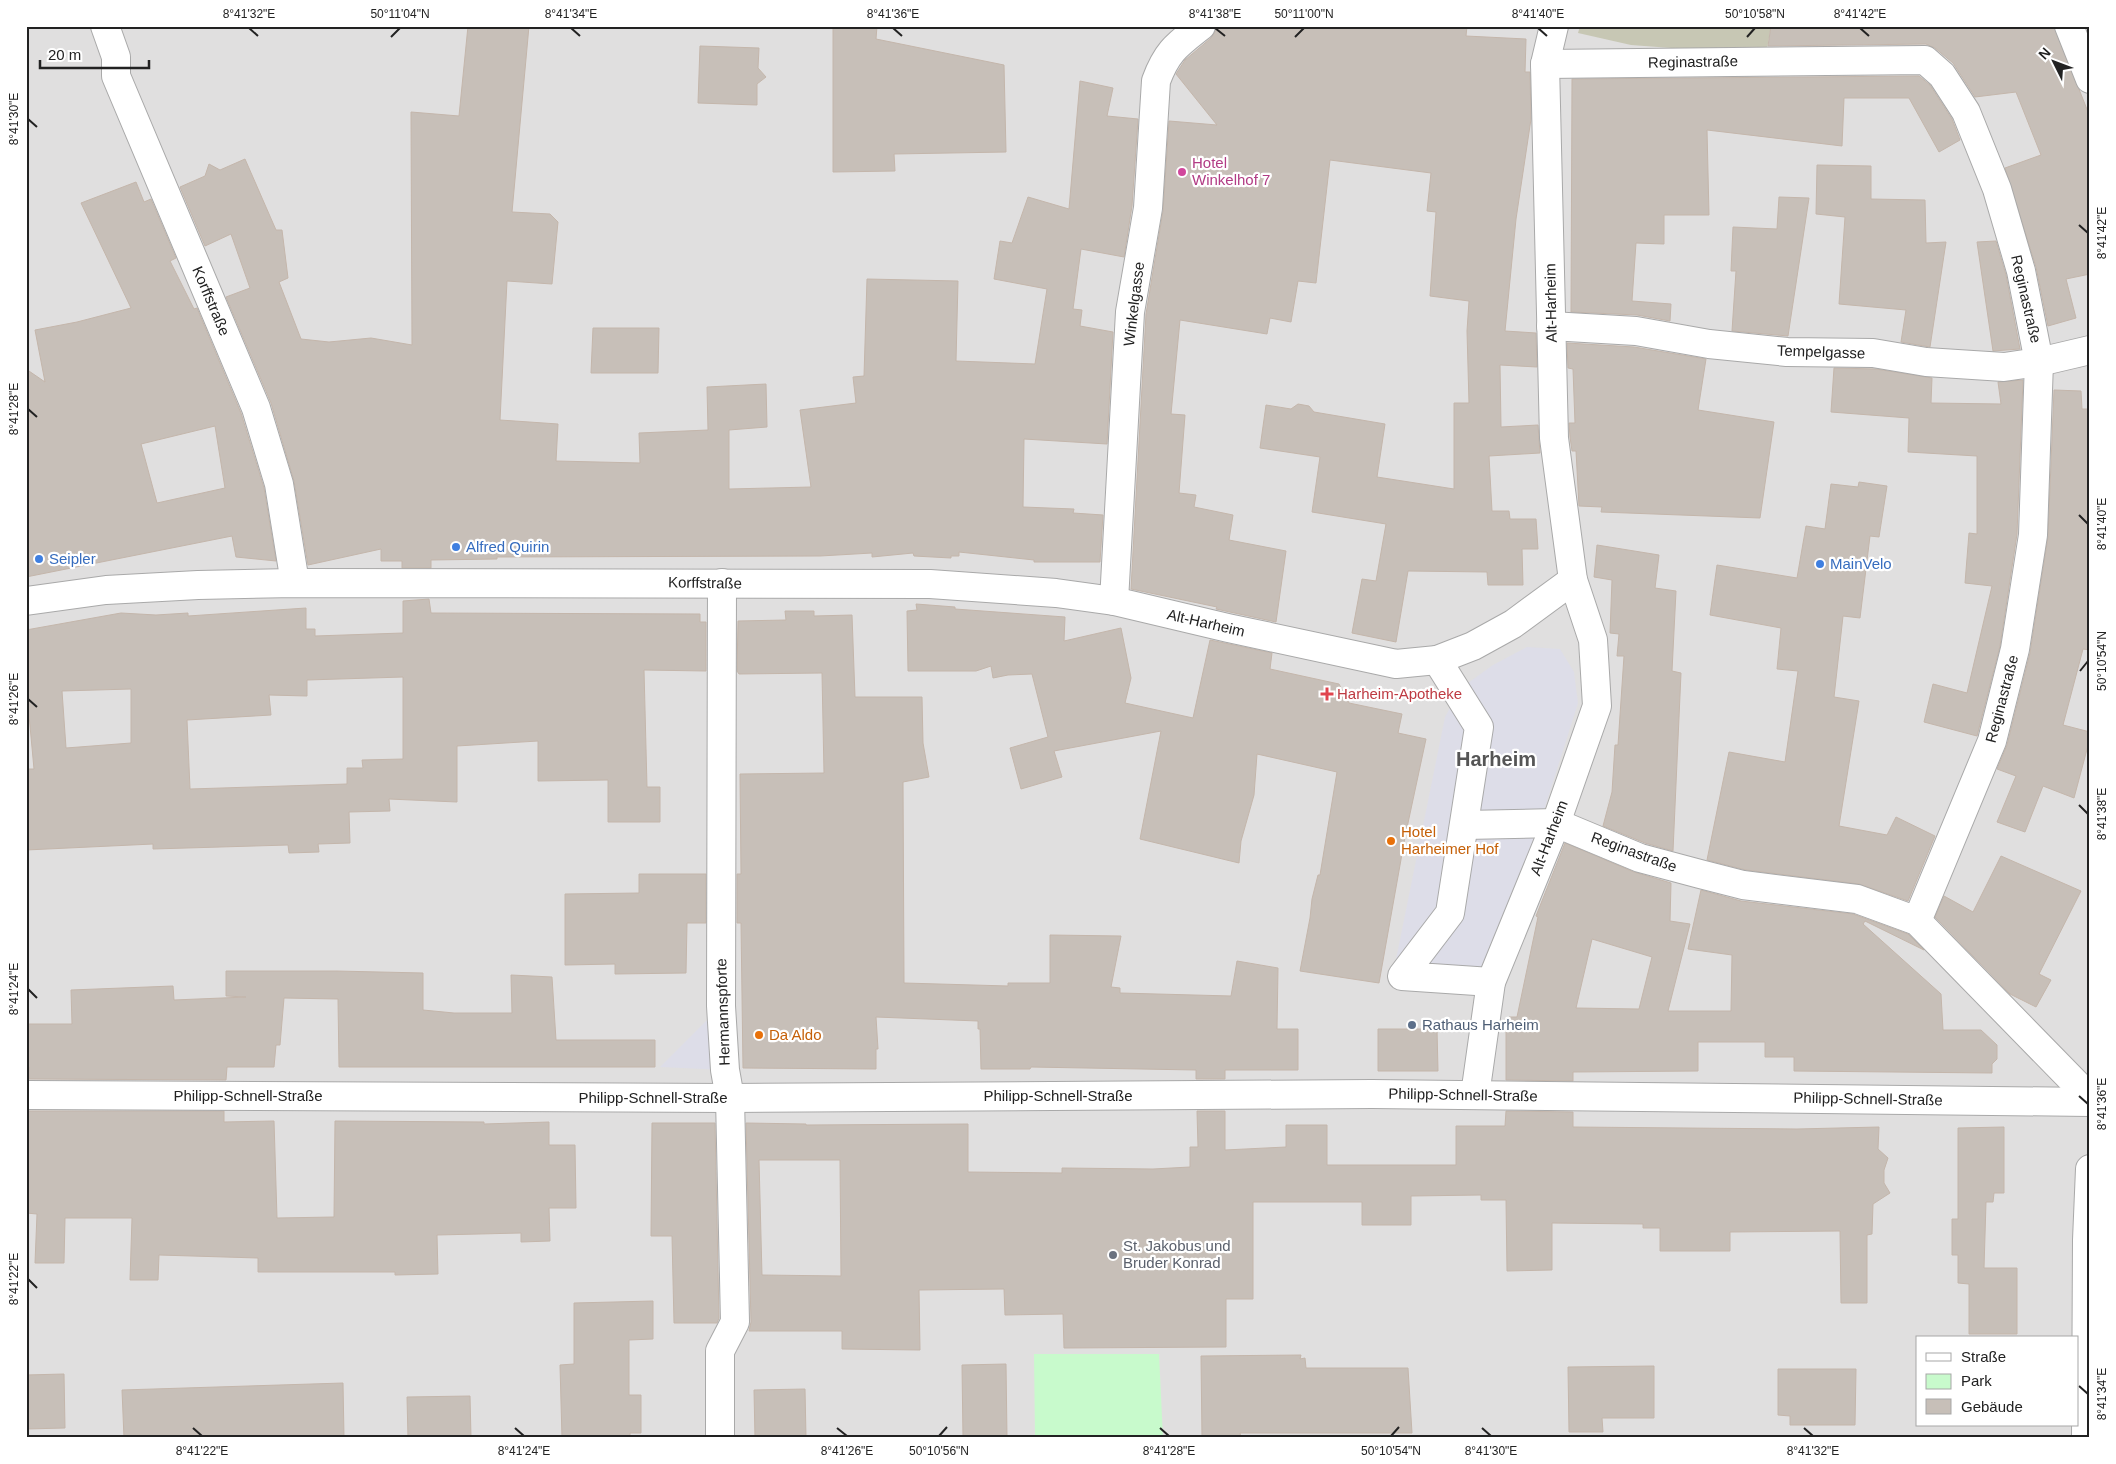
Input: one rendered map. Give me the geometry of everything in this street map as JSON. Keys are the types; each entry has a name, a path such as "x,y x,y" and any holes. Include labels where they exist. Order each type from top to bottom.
{"street":[{"name":"Korffstraße","path":"105,26 116,57 116,76 256,408 279,484 296,583"},
{"name":"Winkelgasse","path":"1114,601 1130,312 1148,208 1156,81 1162,64 1173,48 1201,26"},
{"name":"Alt-Harheim","path":"1475,1095 1492,982 1556,823 1597,706 1593,640 1573,580 1554,438 1545,64 1554,26"},
{"path":"2069,26 2090,79"},
{"name":"Reginastraße","path":"1545,64 1925,60 1942,75 1966,112 1997,189 2022,271 2039,362 2033,535 2016,649 1992,741 1917,921"},
{"name":"Tempelgasse","path":"1551,326 1636,331 1710,344 1787,352 1873,353 1926,362 2004,367 2039,362 2090,350"},
{"name":"Alt-Harheim","path":"1114,601 1396,664 1438,660 1474,646 1513,624 1573,580"},
{"name":"Korffstraße","path":"26,601 106,590 198,585 296,583 930,584 1056,593 1114,601"},
{"name":"Hermannspforte","path":"720,1438 720,1351 735,1322 730,1098 725,1070 721,1006 722,583"},
{"path":"1438,660 1479,727 1450,913 1402,976 1492,982"},
{"name":"Reginastraße","path":"1556,823 1640,858 1743,885 1857,899 1917,921 2090,1100"},
{"path":"1465,826 1556,823"},
{"name":"Philipp-Schnell-Straße","path":"26,1095 730,1098 1338,1094 2090,1100"},
{"path":"2086,1438 2090,1169"}],"shaded area":[{"path":"26,26 2090,26 2090,1438 26,1438"},
{"path":"1580,26 1771,26 1767,49 1698,50 1631,45 1578,33"},
{"path":"1527,647 1560,649 1574,672 1578,703 1540,823 1473,987 1391,984 1445,717 1461,688 1493,665"},
{"path":"721,1006 725,1070 660,1067"}],"green space":[{"path":"1034,1354 1159,1354 1163,1438 1035,1438"}],"building":[{"path":"468,26 529,26 512,212 550,214 558,222 552,284 507,281 500,420 558,424 556,461 640,463 639,433 708,430 707,387 766,384 767,427 729,430 729,489 811,487 800,410 856,403 853,377 864,376 867,279 958,281 956,361 1035,364 1047,289 994,279 1000,241 1012,243 1028,197 1069,209 1080,81 1113,88 1107,116 1138,119 1132,206 1124,257 1081,249 1073,309 1082,310 1080,326 1113,332 1107,444 1024,439 1023,507 1074,509 1073,513 1103,515 1100,562 1034,562 1034,560 959,552 959,556 951,556 951,558 914,556 913,553 872,557 872,553 820,556 497,557 497,559 431,560 431,568 402,568 402,561 381,561 381,549 308,565 294,481 271,403 226,297 250,288 231,234 205,246 180,187 205,176 209,164 220,170 245,159 276,230 282,230 288,278 279,282 301,339 329,342 371,338 412,345 411,112 459,116"},
{"path":"833,26 877,26 876,39 1004,65 1006,152 894,154 895,171 833,172"},
{"path":"1216,26 1467,26 1466,36 1526,39 1525,72 1530,72 1531,119 1516,219 1505,331 1536,333 1537,367 1500,365 1501,427 1538,425 1540,453 1489,456 1492,511 1509,511 1510,519 1536,519 1538,549 1522,549 1523,585 1488,585 1487,572 1408,571 1396,642 1352,633 1362,579 1376,581 1386,524 1312,512 1320,457 1260,448 1266,405 1291,409 1298,404 1309,406 1314,412 1385,424 1377,477 1454,489 1454,403 1469,403 1467,331 1469,301 1430,296 1436,212 1427,211 1431,173 1330,160 1316,283 1298,281 1291,322 1270,318 1267,334 1180,320 1171,414 1185,415 1179,493 1196,495 1194,507 1233,515 1229,540 1286,551 1276,622 1216,609 1217,607 1131,589 1146,314 1163,211 1169,121 1217,125 1176,74 1185,60 1211,38"},
{"path":"1771,26 2054,26 2090,117 2090,274 2066,279 2076,318 2048,326 2036,267 2005,168 2041,155 2016,92 1975,97 1953,63 1935,48 1926,44 1768,46"},
{"path":"700,46 759,48 758,68 766,77 757,84 757,105 698,103"},
{"path":"1919,76 1930,85 1952,119 1960,140 1939,152 1909,98 1844,98 1842,146 1707,130 1709,215 1664,215 1664,244 1636,243 1632,301 1671,304 1670,321 1637,315 1571,312 1572,79"},
{"path":"1817,165 1871,166 1871,199 1925,200 1926,243 1946,242 1930,347 1901,342 1906,310 1839,304 1845,217 1816,214"},
{"path":"136,182 144,202 151,199 176,258 170,261 194,309 197,308 241,413 264,488 276,561 236,557 232,536 26,577 26,369 45,382 35,330 77,322 131,308 81,203","holes":["215,426 225,488 157,503 141,444"]},
{"path":"1779,197 1809,198 1788,336 1732,331 1736,271 1731,271 1733,227 1777,229"},
{"path":"1996,241 2006,275 2020,349 1993,351 1977,242"},
{"path":"593,328 659,328 658,373 591,373"},
{"path":"1567,343 1634,347 1706,359 1698,410 1774,422 1760,518 1601,512 1602,507 1579,506 1576,451 1572,451 1569,423 1575,423 1573,369 1568,368"},
{"path":"1834,368 1876,369 1932,378 1931,403 2001,404 1998,382 2023,380 2017,534 2000,646 1977,736 1924,722 1933,684 1967,693 1992,586 1965,583 1969,533 1977,534 1977,456 1908,452 1909,418 1831,412"},
{"path":"2054,390 2081,391 2082,409 2090,409 2090,650 2083,649 2063,725 2090,732 2090,738 2074,798 2043,786 2025,832 1997,822 2016,776 1997,769 2007,745 2030,653 2048,537"},
{"path":"1859,482 1887,486 1879,537 1870,536 1860,618 1843,616 1834,697 1859,701 1839,826 1887,835 1896,817 1935,836 1908,901 1859,884 1746,870 1707,860 1729,752 1785,762 1798,671 1777,669 1781,628 1710,615 1717,565 1797,578 1806,526 1825,529 1831,484 1858,487"},
{"path":"1597,545 1659,555 1655,588 1676,591 1672,671 1681,673 1673,851 1645,843 1603,826 1612,792 1615,745 1618,745 1624,656 1617,656 1619,634 1610,633 1612,580 1594,577"},
{"path":"429,599 431,613 700,614 700,622 706,622 706,671 644,670 647,787 660,787 660,822 608,822 608,780 538,781 538,741 457,746 457,802 389,799 390,811 349,812 350,843 318,844 319,852 289,853 288,845 153,849 153,844 26,850 26,769 34,769 26,683 26,630 121,613 156,615 188,613 188,616 306,608 306,629 315,629 315,636 403,633 403,601","holes":["403,677 403,759 362,760 363,768 347,768 347,784 190,789 187,720 271,715 269,695 307,696 307,680","131,689 131,743 66,748 62,691"]},
{"path":"916,604 955,607 955,609 1065,617 1064,641 1121,628 1131,678 1125,703 1193,718 1210,640 1272,653 1270,669 1339,684 1349,703 1402,714 1398,733 1426,739 1405,837 1379,983 1300,971 1312,899 1318,875 1320,875 1337,772 1257,754 1254,795 1241,841 1239,863 1140,839 1161,731 1054,751 1062,777 1021,789 1010,748 1048,737 1032,674 993,678 991,666 976,671 908,671 907,611 917,610"},
{"path":"785,611 814,611 814,616 852,615 855,697 922,697 923,743 929,777 903,782 904,983 1008,986 1008,983 1050,983 1050,935 1121,936 1111,987 1120,988 1120,993 1231,996 1237,961 1278,968 1277,1029 1298,1029 1298,1070 1225,1070 1225,1079 1196,1079 1196,1070 1031,1067 1030,1069 981,1069 978,1021 876,1017 878,1049 876,1049 876,1069 743,1068 741,923 737,923 737,874 741,874 740,774 824,773 822,673 739,674 737,671 738,621 786,620"},
{"path":"1565,843 1634,872 1671,883 1670,921 1690,924 1668,1011 1731,1011 1732,955 1688,949 1701,890 1741,901 1853,914 1908,934 1924,950 1865,921 1863,924 1941,994 1943,1030 1981,1030 1997,1045 1997,1059 1992,1064 1992,1073 1794,1071 1794,1057 1765,1057 1765,1042 1698,1042 1698,1071 1573,1072 1573,1081 1506,1080 1506,1030 1509,1017 1517,1017 1538,917 1536,916","holes":["1592,939 1652,957 1639,1009 1576,1008"]},
{"path":"2001,856 2081,891 2039,974 2051,980 2036,1007 2010,994 1935,917 1944,896 1973,912"},
{"path":"639,874 706,874 706,923 687,923 686,973 615,974 615,964 565,965 565,894 639,893"},
{"path":"226,971 423,973 423,1010 454,1013 512,1013 511,975 552,977 556,1040 655,1040 655,1067 339,1067 338,999 284,998 280,1045 276,1045 274,1067 227,1067 226,1080 29,1079 29,1067 26,1067 26,1024 72,1024 71,990 173,986 174,1000 246,997 226,996"},
{"path":"1378,1029 1437,1029 1438,1071 1378,1071"},
{"path":"28,1111 224,1111 224,1122 274,1121 277,1218 334,1217 335,1121 484,1122 484,1124 549,1122 549,1145 575,1145 576,1208 549,1208 550,1241 521,1242 521,1233 437,1235 438,1274 395,1275 395,1272 258,1272 258,1258 159,1255 158,1280 130,1280 132,1218 65,1218 64,1263 35,1263 37,1214 26,1213"},
{"path":"1197,1111 1225,1111 1225,1150 1286,1147 1286,1125 1327,1125 1327,1165 1456,1165 1456,1126 1505,1126 1506,1111 1573,1112 1573,1127 1797,1129 1879,1127 1878,1149 1888,1158 1884,1170 1884,1183 1890,1193 1873,1204 1872,1234 1867,1235 1867,1303 1841,1303 1840,1231 1730,1232 1730,1251 1660,1251 1660,1228 1643,1228 1643,1224 1552,1223 1552,1270 1507,1271 1506,1200 1481,1200 1481,1195 1411,1196 1411,1225 1362,1225 1362,1202 1253,1202 1253,1299 1226,1299 1226,1347 1064,1348 1063,1314 1005,1315 1004,1289 919,1290 920,1350 842,1349 842,1331 749,1331 751,1322 746,1123 806,1125 968,1124 968,1172 1062,1173 1062,1168 1153,1169 1190,1167 1190,1147 1198,1147","holes":["759,1160 840,1160 841,1276 762,1275"]},
{"path":"652,1123 715,1123 719,1318 717,1323 674,1323 672,1236 651,1236"},
{"path":"2004,1127 2004,1193 1994,1193 1993,1202 1986,1202 1984,1268 2017,1268 2017,1334 1969,1334 1969,1284 1958,1283 1958,1255 1952,1255 1952,1219 1958,1219 1958,1128"},
{"path":"653,1301 653,1339 629,1340 629,1395 641,1395 641,1433 630,1433 630,1438 562,1438 560,1365 574,1364 574,1303"},
{"path":"1301,1355 1300,1359 1305,1358 1306,1368 1408,1368 1412,1433 1240,1433 1241,1438 1202,1438 1201,1356"},
{"path":"1006,1364 1007,1438 963,1438 962,1365"},
{"path":"1654,1366 1654,1418 1602,1418 1603,1432 1569,1432 1568,1367"},
{"path":"1778,1369 1856,1369 1855,1425 1790,1425 1790,1416 1778,1415"},
{"path":"64,1374 65,1428 26,1429 26,1375"},
{"path":"343,1383 344,1438 124,1438 122,1390"},
{"path":"805,1389 806,1438 755,1438 754,1390"},
{"path":"470,1396 471,1438 408,1438 407,1397"}],"place":[{"name":"Hotel Winkelhof 7","path":"1182,172"},
{"name":"Alfred Quirin","path":"456,547"},
{"name":"Seipler","path":"39,559"},
{"name":"MainVelo","path":"1820,564"},
{"name":"Harheim-Apotheke","path":"1327,694"},
{"name":"Hotel Harheimer Hof","path":"1391,841"},
{"name":"Rathaus Harheim","path":"1412,1025"},
{"name":"Da Aldo","path":"759,1035"},
{"name":"St. Jakobus und Bruder Konrad","path":"1113,1255"}],"district":[{"name":"Harheim","path":"1496,759"}]}
